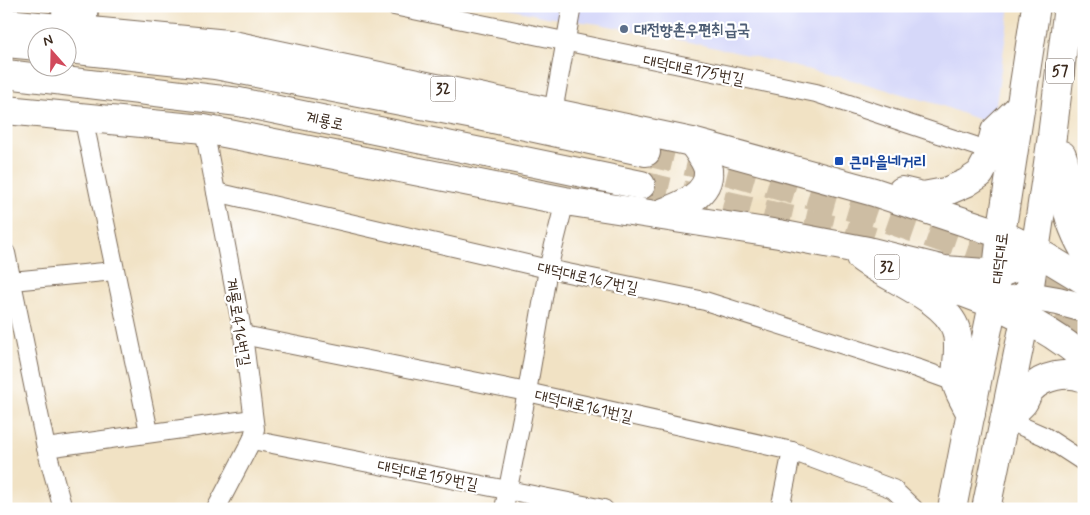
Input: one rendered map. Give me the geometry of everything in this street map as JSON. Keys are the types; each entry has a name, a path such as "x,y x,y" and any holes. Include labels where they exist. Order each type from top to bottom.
{"main road":[{"name":"대덕대로","path":"952,509 993,304 998,274 1001,234 1036,6"},
{"name":"57","path":"1027,308 1052,136 1068,6"},
{"name":"32","path":"6,23 73,24 228,44 692,142 874,192 1001,234 1084,280"},
{"name":"계룡로","path":"73,24 215,65 484,117 646,152"},
{"path":"6,43 28,45"},
{"name":"계룡로","path":"6,74 239,102 641,185"},
{"path":"874,192 892,189 923,196 945,192 966,183 980,174 988,159 995,131 1020,108"},
{"name":"32","path":"6,110 204,129 565,201 779,234 959,290 993,304"},
{"path":"1052,136 1066,164 1074,187 1067,212 1075,236 1084,250"},
{"path":"656,216 692,200 706,183 708,170 692,142"},
{"path":"779,234 868,251 945,270 998,274 1022,265 1036,252"},
{"path":"860,258 872,267 923,295 946,314 956,330 959,353 956,382 971,414"},
{"path":"993,304 1027,308 1058,301 1084,308"},
{"path":"1027,308 1084,358"},
{"path":"986,509 1027,308"},
{"path":"1005,419 1022,404 1030,390 1043,380 1059,376 1078,376 1084,378"}],"street":[{"name":"대덕대로175번길","path":"394,6 566,43 816,93 990,151"},
{"path":"553,112 572,6"},
{"path":"83,117 149,432"},
{"name":"계룡로416번길","path":"204,129 243,334 255,429 252,440 216,509"},
{"name":"대덕대로167번길","path":"216,192 548,269 705,301 919,368 956,382"},
{"path":"504,509 527,392 548,269 565,201"},
{"path":"6,253 46,448 63,509"},
{"path":"12,281 114,271"},
{"name":"대덕대로161번길","path":"243,334 527,392 792,451 893,489 914,509"},
{"path":"46,448 149,432 253,419"},
{"path":"1005,419 1044,436 1084,462"},
{"name":"대덕대로159번길","path":"252,440 604,509"},
{"path":"780,509 792,451"}],"shaded area":[{"path":"497,6 1010,6 993,125 940,105 856,81 666,37 599,24 546,17"}],"tunnel":[{"path":"646,152 734,173 861,210 1004,260 1055,283 1084,303"},
{"path":"641,185 845,232 885,245"},
{"path":"1021,294 1045,308 1084,337"}],"place":[{"name":"대전향촌우편취급국","path":"624,29"},
{"name":"큰마을네거리","path":"839,161"}]}
